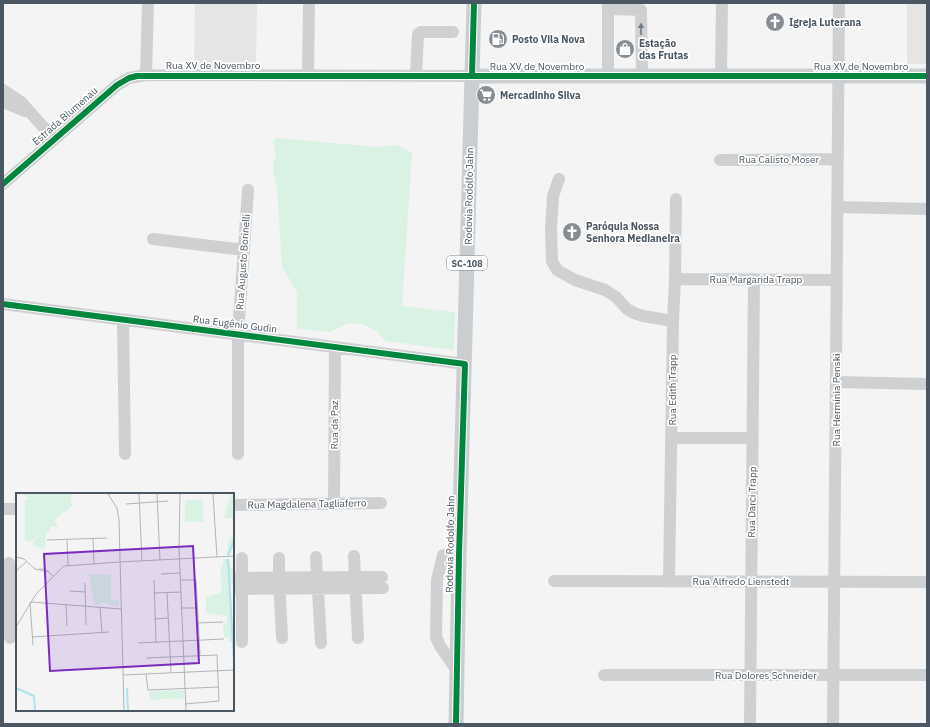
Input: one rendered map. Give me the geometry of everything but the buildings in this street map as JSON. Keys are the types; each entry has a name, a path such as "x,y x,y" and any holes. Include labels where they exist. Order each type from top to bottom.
{"main road":[{"name":"Rodovia Rodolfo Jahn","path":"456,724 459,555 474,3"},
{"name":"Rua XV de Novembro","path":"472,76 927,76"}],"street":[{"path":"146,75 148,3"},
{"path":"308,75 309,3"},
{"path":"721,76 722,3"},
{"name":"Rua Hermínia Penski","path":"833,724 839,3"},
{"path":"608,76 608,7 613,9 641,10 642,76"},
{"path":"416,76 418,34 421,32 453,32"},
{"name":"Rua XV de Novembro","path":"146,75 472,76"},
{"name":"Estrada Blumenau","path":"3,184 123,81 129,78 146,75"},
{"path":"3,90 21,102 54,139"},
{"path":"3,102 30,113"},
{"name":"Rua Calisto Moser","path":"720,160 838,159"},
{"path":"559,179 553,196 551,229 552,261 557,270 575,280 605,290 616,297 634,313 673,321"},
{"name":"Rua Augusto Borinelli","path":"238,454 238,334 248,190"},
{"name":"Rua Edith Trapp","path":"669,581 676,199"},
{"path":"837,207 927,209"},
{"path":"153,239 244,250"},
{"name":"Rua Margarida Trapp","path":"675,279 837,280"},
{"name":"Rua Darci Trapp","path":"750,724 754,279"},
{"name":"Rua Eugênio Gudin","path":"3,304 465,364"},
{"path":"123,320 125,454"},
{"name":"Rua da Paz","path":"334,347 334,504"},
{"path":"836,382 927,384"},
{"path":"672,438 752,438"},
{"name":"Rua Magdalena Tagliaferro","path":"234,505 381,503"},
{"path":"3,509 16,509"},
{"path":"444,555 437,580 436,637 440,646 457,670"},
{"path":"354,556 358,638"},
{"path":"316,557 321,642"},
{"path":"242,558 237,584 242,642"},
{"path":"279,558 282,638"},
{"path":"9,562 10,638"},
{"name":"Rua Alfredo Lienstedt","path":"554,581 927,582"},
{"path":"237,584 383,582"},
{"name":"Rua Dolores Schneider","path":"604,675 927,675"}],"shaded area":[{"path":"195,3 257,3 256,63 194,63"},
{"path":"907,3 927,3 927,64 907,64"}],"green space":[{"path":"277,138 377,147 397,145 412,153 402,306 455,312 454,350 386,341 375,330 362,324 348,323 330,332 297,329 297,292 282,267 277,189 273,171 273,163 276,159 273,141"}],"cycle path":[{"path":"472,76 474,3"},
{"path":"3,184 117,85 129,78 137,76 927,76"},
{"path":"3,304 465,364 459,555 456,724"}],"place":[{"name":"Igreja Luterana","path":"775,22"},
{"name":"Posto Vila Nova","path":"498,39"},
{"name":"Estação das Frutas","path":"625,49"},
{"name":"Mercadinho Silva","path":"486,95"},
{"name":"Paróquia Nossa Senhora Medianeira","path":"572,232"}]}
